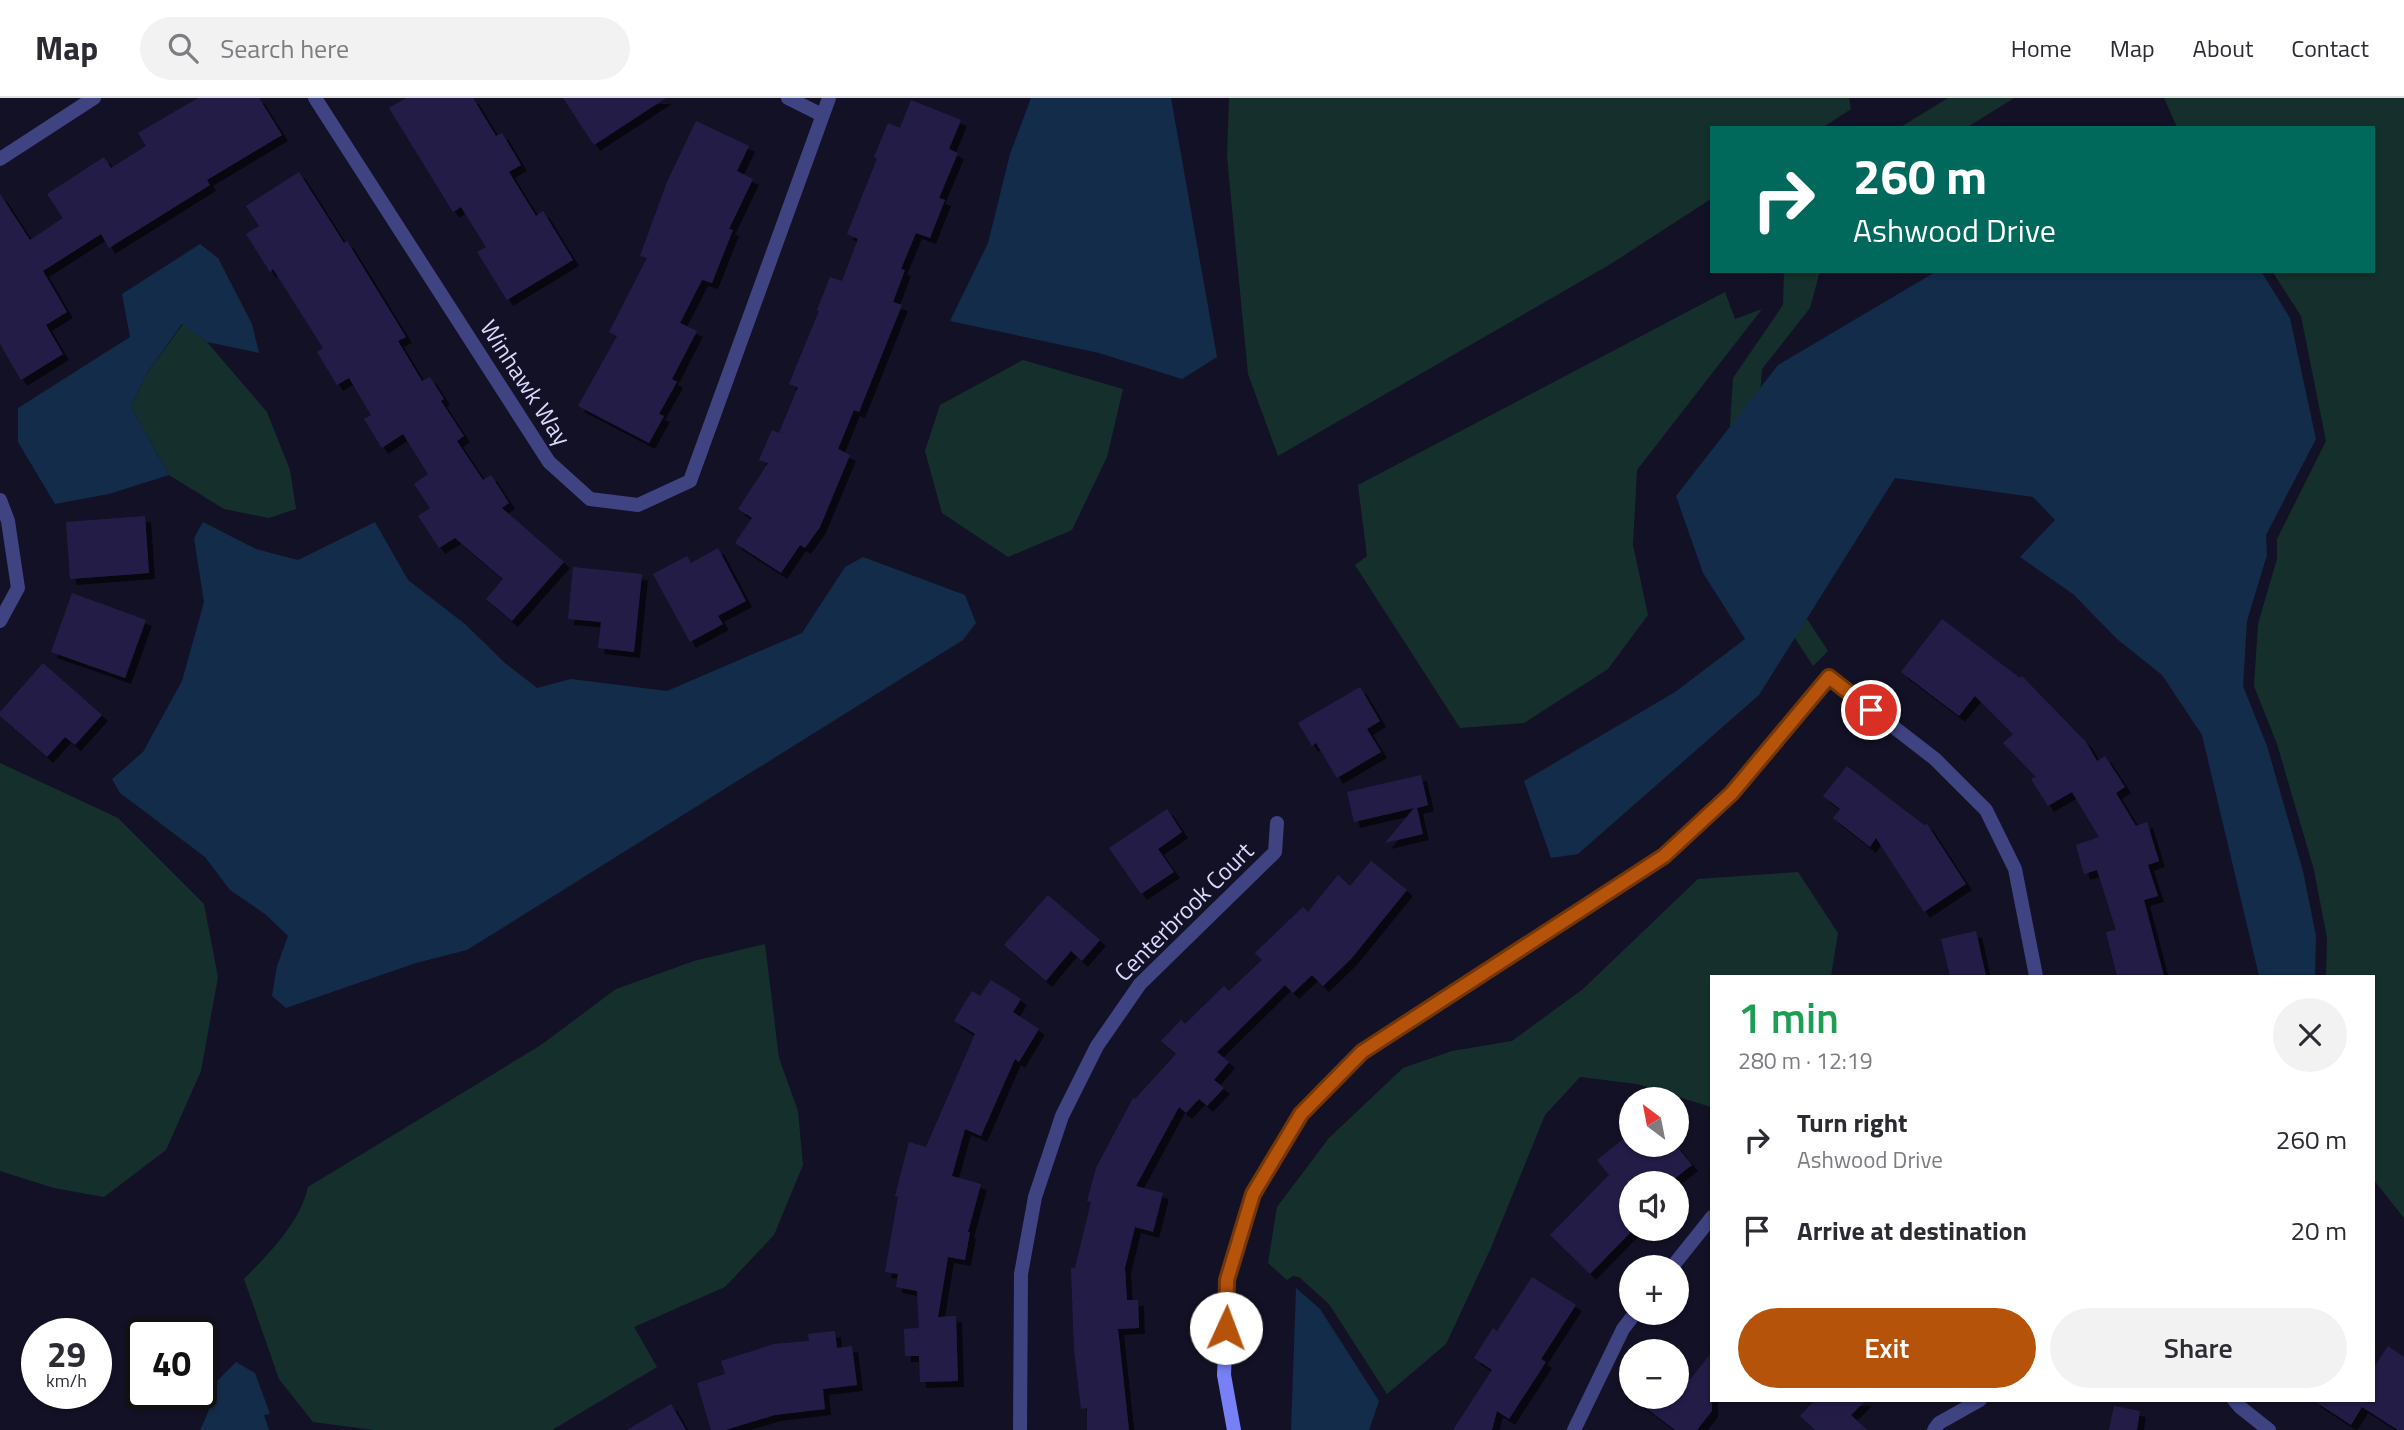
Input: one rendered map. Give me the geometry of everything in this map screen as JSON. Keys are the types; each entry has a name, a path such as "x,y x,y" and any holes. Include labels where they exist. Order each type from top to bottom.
{"street":[{"path":"0,159 94,98"},
{"name":"Winhawk Way","path":"316,98 549,462 590,499 638,505 690,481 829,98"},
{"path":"788,98 822,115"},
{"path":"0,500 8,521 18,588 0,621"},
{"path":"1234,1430 1224,1375 1227,1280 1253,1194 1301,1114 1362,1052 1664,856 1732,793 1829,677 1935,759 1986,810 2015,869 2036,975"},
{"name":"Centerbrook Court","path":"1020,1430 1021,1274 1035,1197 1062,1116 1097,1046 1140,984 1275,852 1277,823"},
{"path":"1682,1255 1710,1220"},
{"path":"1574,1430 1626,1325"},
{"path":"1934,1430 1939,1423 1976,1402"},
{"path":"2236,1402 2269,1430"}],"green space":[{"path":"1229,98 1849,98 1851,109 1825,126 1710,126 1710,200 1609,265 1278,456 1248,374 1227,157"},
{"path":"1948,98 2014,98 1969,126 1902,126"},
{"path":"2164,98 2404,98 2404,1218 2375,1182 2375,975 2326,975 2327,938 2314,870 2277,744 2254,686 2258,624 2277,559 2277,539 2326,441 2301,316 2273,273 2375,273 2375,126 2177,126"},
{"path":"1784,273 1819,273 1810,308 1762,369 1749,530 1828,651 1813,666 1786,624 1722,547 1733,378 1783,305"},
{"path":"1725,292 1735,319 1762,309 1637,470 1633,545 1648,615 1608,669 1524,723 1460,728 1355,565 1367,556 1358,485"},
{"path":"183,324 207,342 267,412 290,470 296,509 269,518 224,509 169,475 131,407 145,376"},
{"path":"1023,360 1123,389 1107,457 1072,530 1008,557 942,513 925,451 940,405"},
{"path":"0,763 118,818 204,904 218,977 201,1071 166,1150 104,1197 54,1188 0,1171"},
{"path":"1798,872 1838,933 1831,975 1710,975 1710,1107 1689,1100 1689,1087 1647,1087 1580,1077 1545,1115 1490,1250 1446,1344 1387,1394 1329,1304 1299,1277 1293,1276 1287,1280 1268,1263 1277,1207 1329,1138 1403,1068 1452,1051 1512,1041 1583,989 1698,879"},
{"path":"765,944 779,1058 798,1111 803,1165 774,1235 725,1287 634,1327 657,1367 552,1430 374,1430 313,1422 279,1379 244,1279 291,1225 308,1187 541,1045 616,989 694,961"}],"water":[{"path":"1031,98 1171,98 1217,357 1182,379 1099,353 950,321 988,243 1010,154"},
{"path":"200,244 218,258 252,324 259,353 207,342 182,324 145,376 131,407 169,475 109,494 55,504 18,442 18,408 130,337 122,294"},
{"path":"1934,273 2262,273 2290,318 2316,439 2266,535 2267,555 2247,621 2243,686 2267,746 2303,871 2316,936 2315,975 2259,975 2202,735 2162,675 2117,639 2073,594 2020,557 2055,520 2033,497 1895,478 1759,695 1578,854 1551,858 1524,781 1675,692 1745,639 1703,573 1676,496 1778,365"},
{"path":"203,522 256,549 298,560 375,522 408,580 465,624 505,663 537,688 571,679 667,691 802,633 845,567 863,557 965,595 976,623 963,640 467,950 416,963 286,1008 272,996 277,966 288,936 265,914 230,890 205,857 120,793 112,779 143,752 182,681 204,602 194,538"},
{"path":"1296,1288 1320,1309 1379,1401 1369,1430 1291,1430"},
{"path":"236,1362 255,1373 270,1414 264,1415 269,1430 200,1430 209,1409 217,1409 217,1381"}],"building":[{"path":"198,98 259,98 282,135 207,180 210,185 109,248 101,234 43,271 67,312 46,325 63,354 21,380 0,344 0,194 30,240 63,218 47,194 104,157 111,168 146,146 138,133"},
{"path":"406,98 473,98 496,136 502,133 521,165 509,172 536,216 543,211 573,260 507,300 477,252 486,247 461,207 453,212 389,108"},
{"path":"563,98 666,98 594,145"},
{"path":"911,100 961,120 949,149 958,153 939,198 945,200 930,238 916,233 901,269 905,270 893,302 902,305 859,412 854,410 838,449 850,455 820,527 805,548 800,545 781,573 735,543 752,518 738,509 768,463 759,460 772,430 779,433 798,387 789,384 830,277 842,281 858,239 847,234 877,159 874,157 888,123 900,128"},
{"path":"696,121 749,146 737,171 753,179 729,229 733,230 712,283 702,280 680,323 697,331 672,379 677,382 659,414 664,416 649,443 578,406 617,336 609,332 647,258 640,256 667,182"},
{"path":"299,172 344,243 347,241 406,337 398,341 422,381 430,377 444,399 441,401 464,436 457,441 483,480 491,475 509,503 502,508 564,562 512,621 486,599 503,579 455,538 439,548 418,516 430,508 414,484 428,474 403,434 382,448 364,419 371,415 349,378 337,385 317,352 323,348 273,269 270,272 246,234 259,226 246,206"},
{"path":"145,516 149,573 70,579 66,522"},
{"path":"718,548 746,601 718,616 723,624 690,642 653,574 687,556 691,563"},
{"path":"573,567 642,574 634,652 598,648 601,622 568,619"},
{"path":"72,593 146,620 125,678 51,652"},
{"path":"1942,619 2020,678 2022,676 2086,742 2097,761 2105,756 2125,787 2116,793 2136,826 2147,822 2159,861 2148,865 2158,896 2144,900 2164,975 2117,975 2106,932 2116,930 2097,870 2084,874 2076,845 2099,837 2072,792 2048,806 2031,779 2036,777 2003,743 2013,734 1975,696 1959,716 1901,672"},
{"path":"43,663 102,715 75,745 65,737 47,757 0,716 0,712"},
{"path":"1360,687 1380,721 1367,729 1381,752 1337,778 1316,743 1312,746 1298,723"},
{"path":"1847,766 1924,825 1927,824 1966,884 1924,912 1876,838 1870,847 1833,818 1840,809 1823,796"},
{"path":"1421,775 1428,805 1417,808 1423,834 1385,843 1414,808 1354,822 1347,792"},
{"path":"1167,809 1182,832 1158,849 1174,872 1141,894 1109,848"},
{"path":"1371,861 1407,890 1351,959 1323,986 1312,975 1293,993 1285,985 1217,1052 1229,1062 1214,1080 1224,1088 1207,1106 1199,1099 1186,1113 1179,1107 1136,1186 1163,1193 1153,1232 1135,1227 1125,1268 1127,1300 1138,1300 1139,1328 1118,1329 1129,1430 1087,1430 1087,1408 1081,1409 1074,1349 1071,1268 1075,1268 1096,1168 1133,1098 1135,1099 1176,1054 1161,1041 1181,1020 1185,1024 1224,986 1229,991 1262,960 1255,953 1303,907 1308,912 1338,875 1350,886"},
{"path":"1048,895 1100,940 1082,961 1071,951 1046,981 1004,945"},
{"path":"1976,931 1986,975 1950,975 1941,939"},
{"path":"991,980 1021,999 1013,1012 1039,1029 1019,1062 1015,1059 981,1136 965,1129 952,1176 981,1184 968,1232 965,1260 948,1257 938,1317 956,1316 958,1381 920,1382 919,1356 905,1356 904,1329 919,1328 917,1291 896,1287 898,1274 885,1272 898,1197 895,1196 909,1142 926,1147 975,1034 954,1021 972,991 980,996"},
{"path":"1619,1143 1619,1157 1686,1157 1692,1165 1684,1171 1619,1171 1619,1241 1622,1241 1590,1274 1550,1235 1609,1175 1597,1160"},
{"path":"1532,1277 1576,1305 1541,1359 1546,1362 1509,1419 1497,1411 1492,1430 1453,1430 1492,1370 1474,1358 1493,1328 1497,1331"},
{"path":"835,1331 837,1348 852,1346 857,1385 823,1389 825,1409 775,1415 725,1430 711,1430 697,1383 725,1374 721,1361 774,1344 809,1341 808,1334"},
{"path":"2388,1346 2404,1357 2404,1430 2398,1430 2362,1407 2351,1425 2316,1402 2375,1402 2375,1366"},
{"path":"1710,1355 1712,1411 1697,1430 1675,1430 1647,1409 1689,1409 1689,1381"},
{"path":"1813,1402 1864,1402 1851,1415 1867,1430 1815,1430 1800,1416"},
{"path":"671,1404 686,1430 627,1430"},
{"path":"2114,1406 2140,1411 2137,1430 2109,1430"}],"route":[{"path":"1226,1328 1227,1280 1253,1194 1301,1114 1362,1052 1664,856 1732,793 1829,677 1871,710"}]}
